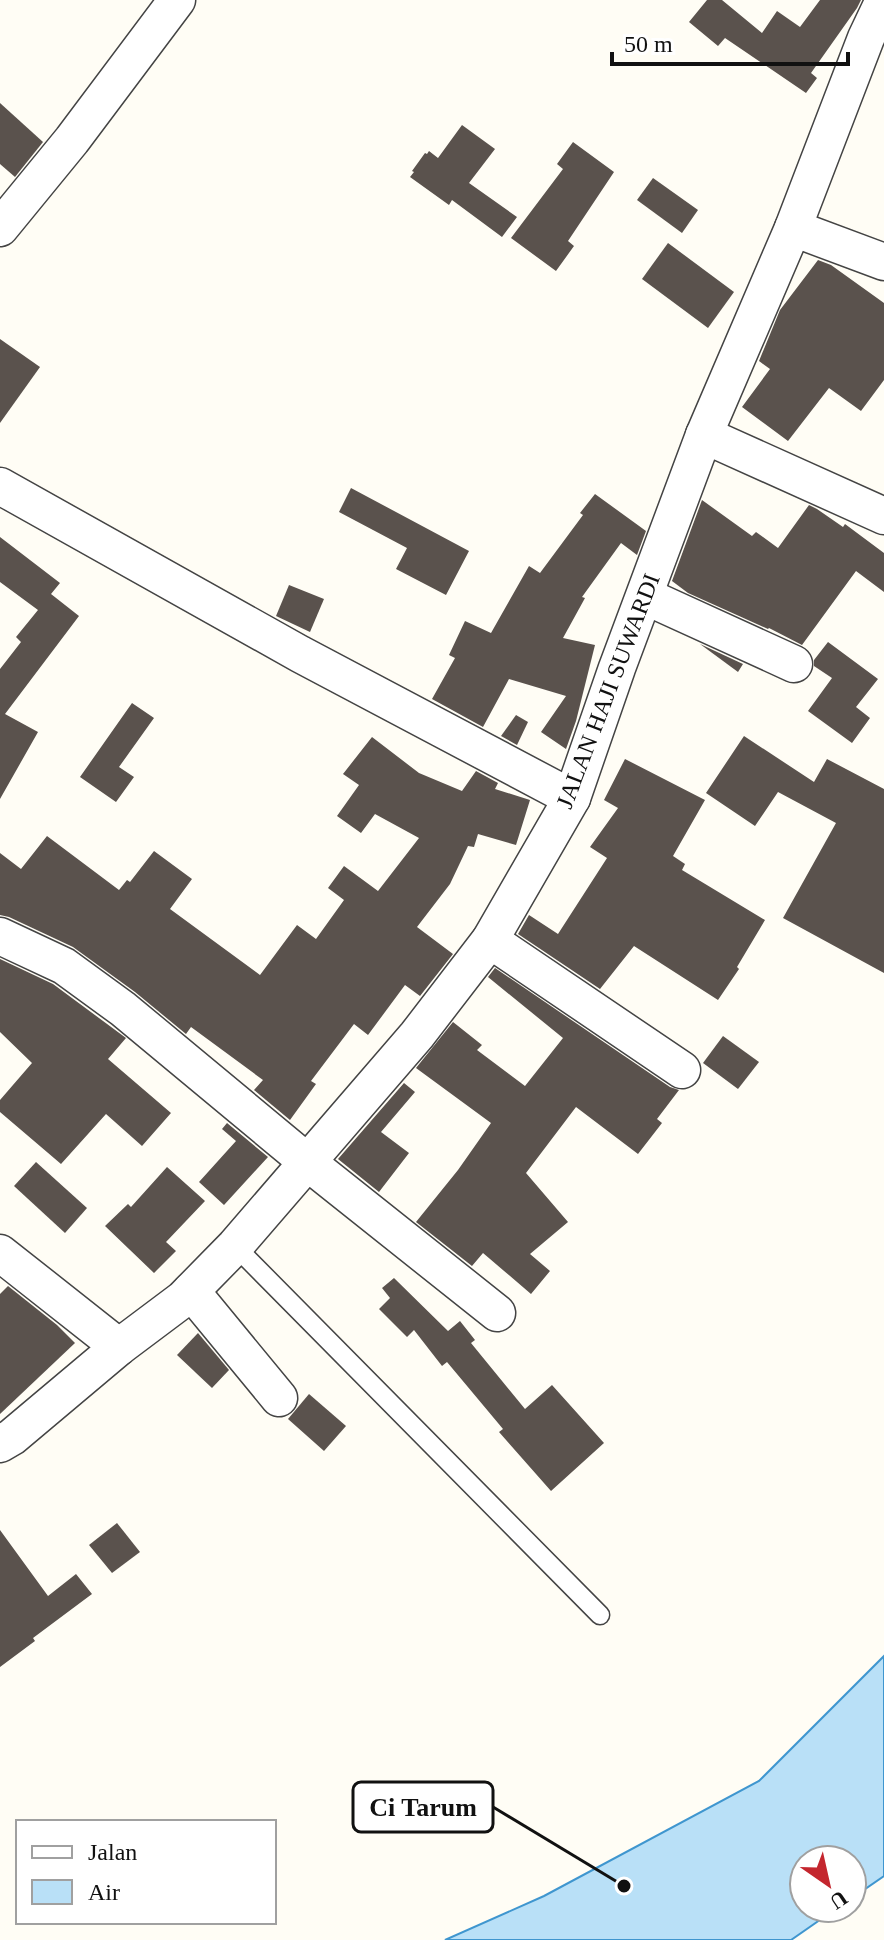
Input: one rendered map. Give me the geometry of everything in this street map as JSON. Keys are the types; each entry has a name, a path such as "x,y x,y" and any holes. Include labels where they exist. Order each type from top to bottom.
{"street":[{"path":"0,228 72,140 177,0"},
{"name":"JALAN HAJI SUWARDI","path":"4,1435 191,1291 235,1246 417,1035 490,940 572,798 704,435 875,42 884,0"},
{"path":"793,228 884,262"},
{"path":"704,435 884,516"},
{"path":"0,486 300,654 572,798"},
{"path":"645,596 794,664"},
{"path":"0,936 64,966 123,1009 306,1161 497,1313"},
{"path":"490,940 682,1070"},
{"path":"0,1253 119,1347"},
{"path":"191,1291 279,1398"}],"lane":[{"path":"235,1246 600,1615"}],"water":[{"path":"884,1656 884,1876 868,1887 868,1844 788,1844 788,1924 814,1924 791,1940 445,1940 544,1896 759,1781"}],"building":[{"path":"707,0 722,0 762,33 777,11 800,27 820,0 861,0 811,73 817,78 806,93 725,38 718,46 689,22"},
{"path":"0,103 43,142 15,177 0,164"},
{"path":"462,125 495,149 469,183 517,217 502,237 452,200 449,205 410,177 425,153 429,151 438,158"},
{"path":"573,142 614,172 568,241 574,246 556,271 511,238 563,169 557,164"},
{"path":"653,178 698,210 682,233 637,200"},
{"path":"668,243 734,292 708,328 642,279"},
{"path":"818,260 831,265 884,303 884,380 861,411 829,388 788,441 742,407 770,369 759,361 780,310"},
{"path":"0,339 40,367 0,423"},
{"path":"351,488 469,551 446,595 396,569 407,548 339,512"},
{"path":"595,494 646,531 637,555 621,543 582,597 585,598 563,638 595,645 566,749 541,732 566,696 509,679 483,727 432,699 455,658 449,655 465,621 491,633 529,566 540,573"},
{"path":"702,500 752,536 756,532 778,548 809,505 817,509 843,527 845,524 884,553 884,592 856,571 802,645 688,593 672,581"},
{"path":"0,537 60,583 51,594 79,616 5,714 38,732 0,799 0,669 21,642 16,637 38,610 0,582"},
{"path":"289,585 324,599 310,632 276,616"},
{"path":"828,642 878,679 856,707 870,718 852,743 808,711 832,678 814,666 814,660"},
{"path":"700,644 743,664 738,672"},
{"path":"132,703 154,718 119,767 134,777 116,802 80,777"},
{"path":"516,715 528,722 517,745 501,736"},
{"path":"744,736 814,782 827,759 884,789 884,973 783,918 836,823 778,792 755,826 706,793"},
{"path":"372,737 419,773 462,791 476,771 498,783 495,789 530,800 516,845 478,834 474,847 468,846 450,884 417,927 453,954 420,996 405,985 368,1035 354,1024 311,1081 316,1084 290,1120 254,1090 263,1080 191,1027 186,1034 73,947 0,915 0,853 21,869 47,836 119,890 127,880 130,882 154,851 192,879 170,909 260,975 297,925 316,939 344,900 328,888 344,866 378,891 419,838 375,814 361,833 337,816 359,785 343,774"},
{"path":"625,759 705,800 673,856 685,864 682,870 765,920 737,967 739,969 718,1000 634,946 600,989 518,934 529,915 558,934 607,858 590,847 618,808 604,800"},
{"path":"0,959 53,984 126,1038 108,1059 171,1113 142,1146 106,1114 61,1164 0,1112 0,1100 32,1063 0,1032"},
{"path":"495,968 670,1087 679,1090 657,1119 662,1123 638,1154 576,1107 526,1173 568,1222 530,1254 550,1271 531,1294 483,1253 472,1266 416,1222 491,1123 416,1068 453,1022 482,1045 477,1050 525,1086 563,1038 488,977"},
{"path":"723,1036 759,1062 738,1089 703,1063"},
{"path":"404,1083 415,1092 381,1132 409,1153 379,1192 338,1159"},
{"path":"227,1123 268,1157 224,1205 199,1182 236,1141 222,1129"},
{"path":"36,1162 87,1208 65,1233 14,1186"},
{"path":"167,1167 205,1201 166,1242 176,1251 154,1273 105,1226 128,1204 131,1207"},
{"path":"394,1278 448,1331 460,1321 475,1340 471,1343 525,1409 552,1385 604,1443 551,1491 499,1432 503,1429 447,1362 442,1366 414,1330 407,1337 379,1309 390,1298 382,1288"},
{"path":"8,1286 75,1343 0,1414 0,1294"},
{"path":"198,1333 229,1370 212,1388 177,1355"},
{"path":"309,1394 346,1426 324,1451 288,1419"},
{"path":"117,1523 140,1552 112,1573 89,1545"},
{"path":"0,1530 48,1596 76,1574 92,1594 0,1667"}],"place":[{"name":"Ci Tarum","path":"624,1886"}]}
